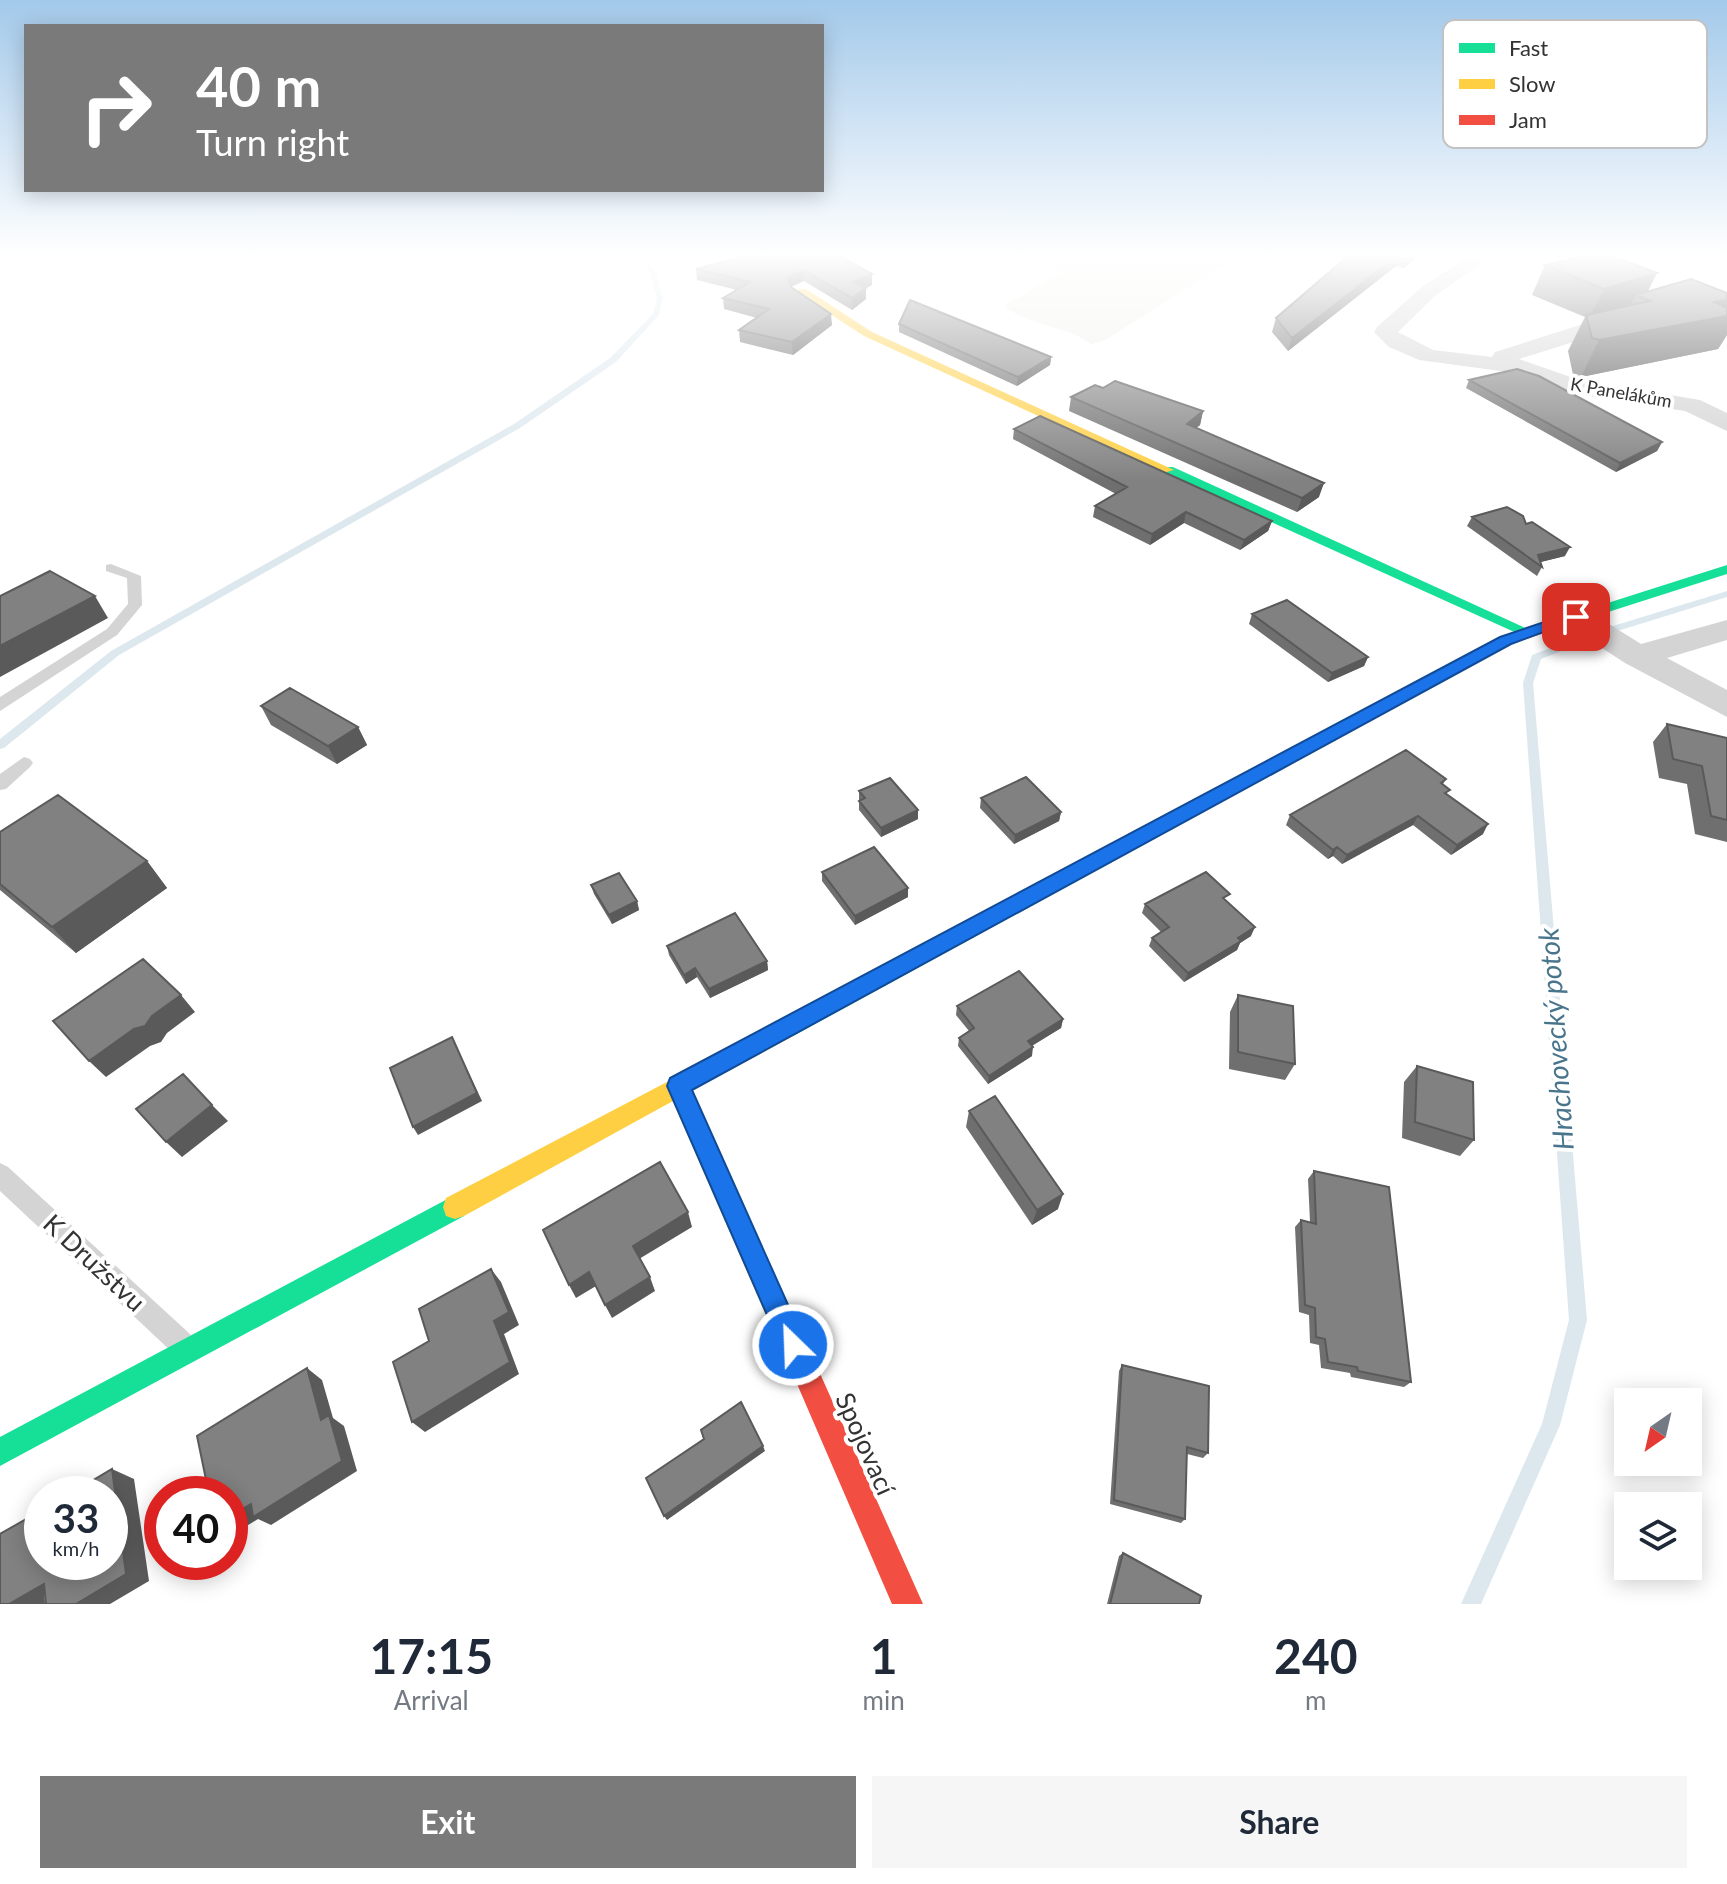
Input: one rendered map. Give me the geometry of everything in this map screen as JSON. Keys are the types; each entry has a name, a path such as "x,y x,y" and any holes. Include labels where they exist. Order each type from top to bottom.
{"street":[{"path":"865,332 1526,632 1605,635 1727,630"},
{"name":"K Panelákům","path":"1385,332 1399,347 1461,361 1511,365 1575,387 1691,405 1727,423"},
{"path":"1511,365 1503,357 1582,332"},
{"path":"1605,635 1727,569"},
{"path":"0,1452 1526,632"},
{"path":"1605,635 1727,705"},
{"name":"Spojovací","path":"678,1086 908,1604"}],"lane":[{"path":"0,705 112,632 135,605 134,576 111,568"},
{"path":"0,784 24,763"},
{"name":"K Družstvu","path":"0,1175 189,1350"}],"shaded area":[{"path":"1068,332 1118,332 1092,344"}],"building":[{"path":"747,332 806,332 792,342"},
{"path":"917,332 989,332 1051,357 1018,377"},
{"path":"1590,332 1642,332 1599,340 1592,338"},
{"path":"1517,369 1539,376 1662,442 1620,463 1469,380"},
{"path":"1115,381 1203,411 1187,424 1324,483 1302,498 1071,397 1095,385 1103,388"},
{"path":"1040,416 1272,521 1244,540 1186,512 1152,534 1095,506 1127,487 1014,429"},
{"path":"1507,507 1523,516 1526,524 1532,522 1570,547 1538,555 1542,567 1472,517"},
{"path":"50,571 95,596 0,646 0,596"},
{"path":"1287,600 1368,657 1332,673 1252,614"},
{"path":"290,688 358,727 328,746 261,706"},
{"path":"1667,724 1727,738 1727,820 1711,816 1702,766 1673,759"},
{"path":"1406,750 1446,779 1441,783 1450,790 1445,793 1488,824 1457,845 1418,816 1347,855 1337,847 1333,850 1290,815"},
{"path":"1026,777 1061,812 1015,835 981,798"},
{"path":"890,778 918,810 881,828 859,801 865,798 859,791"},
{"path":"58,795 147,861 52,927 0,884 0,832"},
{"path":"874,847 908,888 855,916 822,872"},
{"path":"1206,872 1230,894 1223,898 1255,927 1238,938 1241,941 1188,973 1152,938 1169,927 1145,904"},
{"path":"619,873 637,901 609,915 591,885"},
{"path":"735,913 767,961 709,989 695,968 684,975 667,946"},
{"path":"143,959 181,995 152,1016 145,1026 134,1029 89,1061 53,1021"},
{"path":"1019,971 1063,1019 1028,1041 1033,1047 989,1076 959,1038 974,1028 957,1006"},
{"path":"1238,995 1293,1006 1295,1064 1238,1052"},
{"path":"452,1037 477,1093 413,1127 390,1068"},
{"path":"1417,1066 1473,1082 1474,1140 1415,1122"},
{"path":"183,1074 212,1105 166,1142 136,1109"},
{"path":"995,1096 1063,1194 1037,1210 969,1111"},
{"path":"660,1162 688,1212 633,1246 650,1277 605,1305 589,1272 569,1285 543,1230"},
{"path":"1314,1171 1389,1187 1411,1382 1328,1362 1325,1339 1316,1337 1315,1308 1305,1305 1301,1220 1316,1224"},
{"path":"491,1269 509,1312 494,1321 510,1362 412,1422 393,1362 429,1341 419,1309"},
{"path":"1122,1365 1209,1386 1208,1453 1187,1447 1185,1519 1114,1500"},
{"path":"307,1368 321,1420 329,1415 342,1461 253,1517 251,1504 248,1506 248,1476 205,1476 197,1436"},
{"path":"741,1402 763,1446 664,1516 646,1478 704,1439 701,1430"},
{"path":"112,1469 113,1476 100,1476"},
{"path":"24,1520 24,1580 116,1580 76,1604 46,1604 44,1584 9,1604 0,1604 0,1534"},
{"path":"1123,1553 1201,1596 1199,1604 1110,1604"}],"waterway":[{"path":"0,745 115,653 517,426 613,360 640,332"},
{"name":"Hrachovecký potok","path":"1471,1604 1551,1425 1578,1320 1528,683 1536,657 1591,636 1727,594"}],"traffic: fast":[{"path":"1168,470 1526,632"},
{"path":"1575,618 1727,569"},
{"path":"785,1029 1261,773"},
{"path":"0,1452 455,1207"}],"traffic: slow":[{"path":"865,332 1168,470"},
{"path":"455,1207 785,1029"},
{"path":"678,1086 804,1370"}],"traffic: jam":[{"path":"1261,773 1506,641 1575,618"},
{"path":"804,1370 908,1604"}],"route":[{"path":"793,1345 678,1086 1506,641 1576,617"}]}
